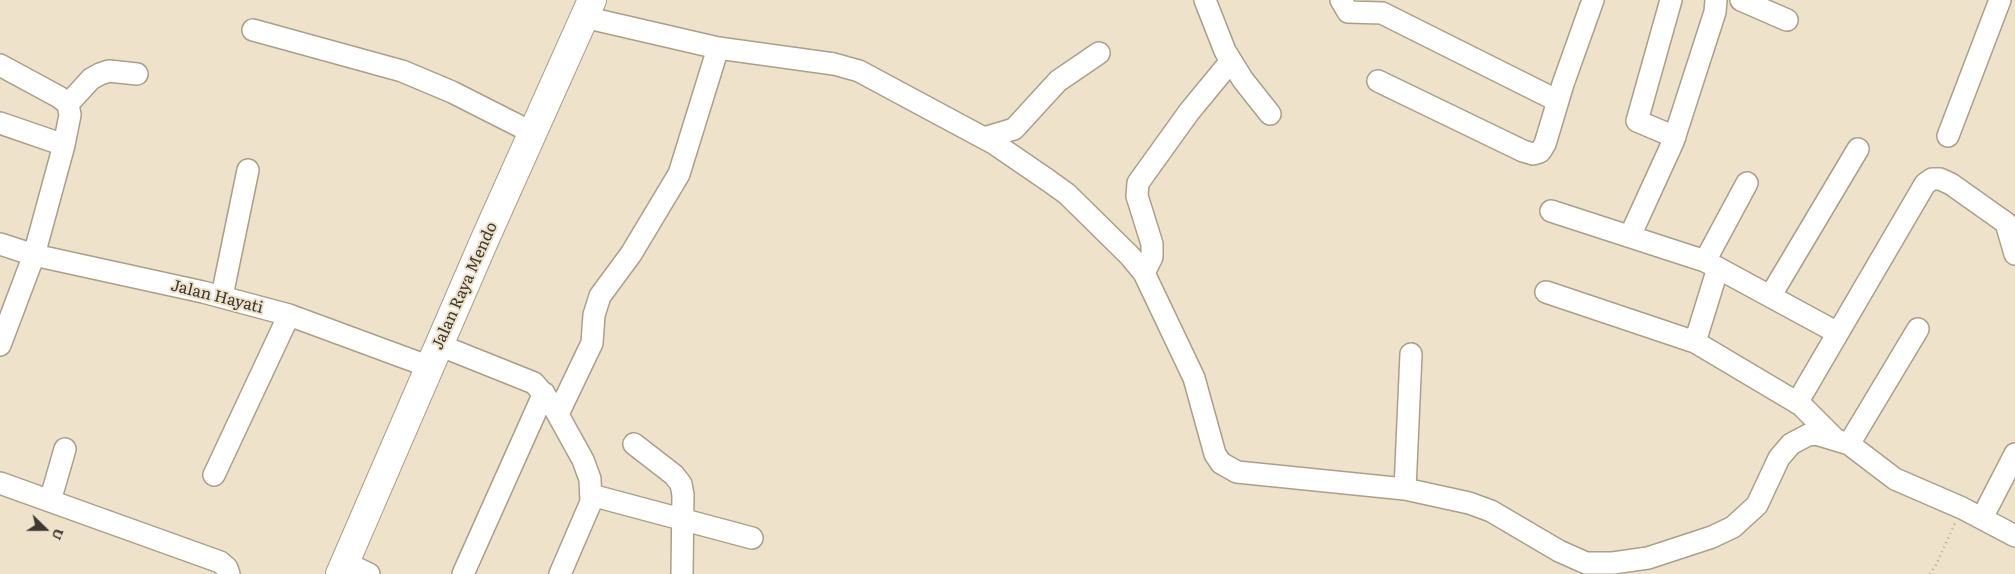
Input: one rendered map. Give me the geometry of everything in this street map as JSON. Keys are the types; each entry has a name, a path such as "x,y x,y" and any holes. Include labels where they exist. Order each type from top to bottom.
{"highway":[{"name":"Jalan Raya Mendo","path":"352,570 434,356 588,9"}],"street":[{"path":"1205,0 1218,35 1231,61 1270,114"},
{"path":"1341,0 1348,12 1382,13 1558,101"},
{"path":"1378,81 1533,154 1540,152 1545,144 1593,0"},
{"path":"1670,0 1636,121 1675,137"},
{"path":"1630,236 1675,137 1715,12 1716,0"},
{"path":"1742,0 1787,20"},
{"path":"1948,136 2003,4"},
{"path":"588,9 718,48 834,64 858,71 984,138 1006,151 1067,194 1130,256 1144,273 1194,378 1211,443 1221,463 1237,472 1405,489 1469,503 1490,512 1606,574"},
{"path":"253,30 402,71 452,92 534,133"},
{"path":"558,414 592,342 594,315 600,296 631,254 679,174 718,48"},
{"path":"984,138 1014,129 1058,81 1099,54"},
{"path":"1144,273 1152,257 1152,244 1137,196 1138,183 1183,119 1231,61"},
{"path":"0,65 59,97 68,104 70,115 64,145 34,255 0,345"},
{"path":"68,104 90,80 100,74 109,72 137,74"},
{"path":"0,123 64,145"},
{"path":"1771,295 1858,148"},
{"path":"222,296 248,170"},
{"path":"1797,403 1836,332 1917,194 1932,179 1940,179 1951,184 2006,223 2015,254"},
{"path":"1695,342 1712,264 1747,183"},
{"path":"1551,211 1712,264 1836,332"},
{"name":"Jalan Hayati","path":"0,244 34,255 222,296 434,356 525,378 544,393 558,414 587,468 591,495"},
{"path":"1546,292 1695,342 1797,403 1841,441 1895,479 1962,508 2015,536"},
{"path":"214,475 289,315"},
{"path":"1841,441 1918,329"},
{"path":"1405,489 1411,354"},
{"path":"463,574 544,393"},
{"path":"1586,563 1613,563 1648,558 1733,528 1757,505 1779,458 1790,444 1816,434 1841,441"},
{"path":"634,444 674,475 681,484 683,520 682,574"},
{"path":"50,501 65,449"},
{"path":"1982,518 2015,454"},
{"path":"0,483 220,562 227,568 229,574"},
{"path":"560,574 587,514 591,495 752,538"}],"path":[{"path":"1930,574 1962,508"}]}
